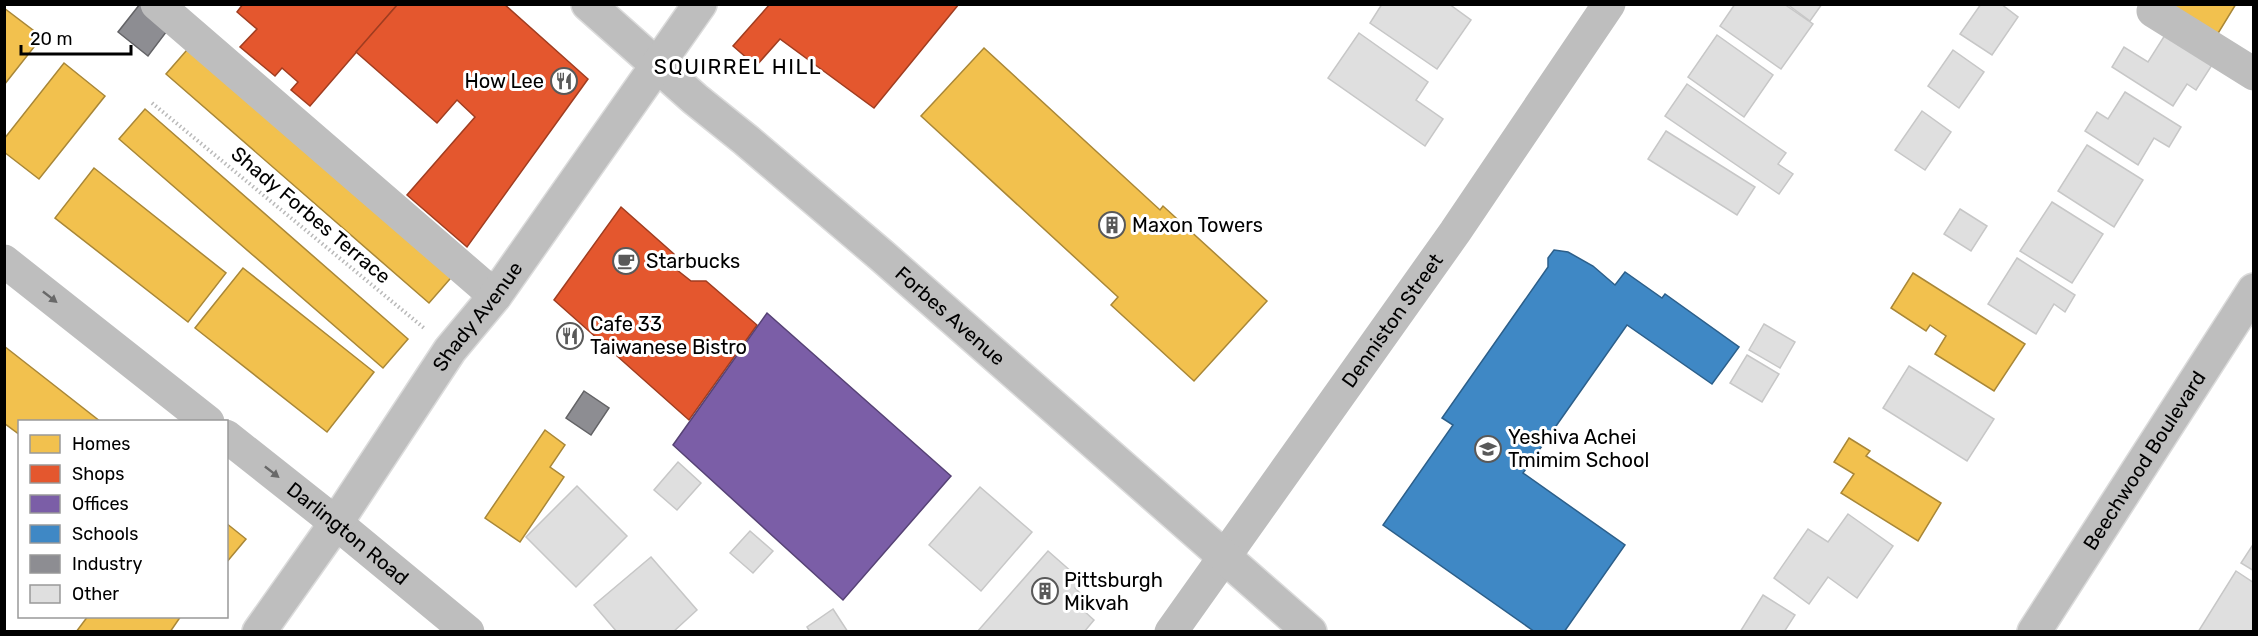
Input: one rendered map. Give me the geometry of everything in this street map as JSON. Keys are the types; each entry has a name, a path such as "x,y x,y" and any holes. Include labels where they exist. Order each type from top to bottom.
{"main road":[{"path":"157,4 495,296"},
{"name":"Forbes Avenue","path":"588,4 656,65 873,248 1310,632"},
{"name":"Shady Avenue","path":"259,632 336,522 450,350 495,296 700,4"},
{"name":"Denniston Street","path":"1171,632 1455,231 1609,4"},
{"path":"2152,11 2253,74"},
{"path":"4,261 205,420"},
{"name":"Beechwood Boulevard","path":"2034,632 2253,290"},
{"name":"Darlington Road","path":"228,438 336,522 468,632"}],"path":[{"name":"Shady Forbes Terrace","path":"152,103 450,350"}],"building: Homes":[{"path":"2155,4 2236,4 2217,35"},
{"path":"4,8 42,37 4,85"},
{"path":"193,43 456,272 429,303 166,74"},
{"name":"Maxon Towers","path":"984,48 1160,210 1163,206 1267,301 1194,381 1111,305 1118,297 921,116"},
{"path":"64,63 105,96 39,179 4,152 4,139"},
{"path":"145,109 408,339 383,368 119,139"},
{"path":"94,168 226,273 188,322 55,218"},
{"path":"243,268 374,372 327,432 195,328"},
{"path":"1913,273 2025,344 1994,391 1935,354 1946,336 1930,325 1926,331 1891,308"},
{"path":"4,346 98,420 18,420 18,434 4,423"},
{"path":"545,430 565,445 550,467 564,477 520,542 485,518"},
{"path":"1849,438 1870,451 1866,456 1941,503 1918,541 1841,493 1854,474 1834,462"},
{"path":"228,525 246,539 228,561"},
{"path":"86,618 180,618 170,632 76,632"}],"building: Shops":[{"path":"243,4 398,4 310,106 291,90 298,82 282,68 275,76 240,47 257,29 237,12"},
{"path":"398,4 504,4 588,79 467,247 407,195 475,117 457,100 437,123 356,52"},
{"path":"770,4 959,4 874,108 780,39 756,66 733,46"},
{"path":"621,207 674,254 672,266 691,281 706,281 757,325 689,420 554,300"}],"building: Offices":[{"path":"767,313 951,476 843,600 673,445"}],"building: Schools":[{"name":"Yeshiva Achei Tmimim School","path":"1554,250 1568,252 1593,266 1615,285 1625,272 1662,298 1665,294 1739,347 1712,384 1627,325 1523,473 1625,545 1564,632 1535,632 1383,525 1453,425 1442,418 1548,267 1548,258"}],"building: Industry":[{"path":"140,4 149,4 173,23 148,56 118,32"},
{"path":"584,391 609,408 591,435 566,418"}],"building: Other":[{"path":"1382,4 1449,4 1471,20 1437,69 1370,23"},
{"path":"1735,4 1784,4 1813,24 1781,69 1720,26"},
{"path":"1787,4 1822,4 1810,21"},
{"path":"1981,4 2001,4 2018,17 1992,55 1960,34"},
{"path":"1359,33 1428,82 1416,100 1443,119 1425,146 1328,78"},
{"path":"1717,35 1773,75 1744,117 1688,77"},
{"path":"2165,35 2212,65 2196,90 2187,84 2173,106 2112,67 2124,47 2148,62"},
{"path":"1953,50 1984,72 1959,108 1928,86"},
{"path":"1687,84 1786,153 1778,164 1793,174 1779,194 1665,116"},
{"path":"2125,92 2181,127 2169,147 2154,138 2138,165 2085,131 2097,112 2108,119"},
{"path":"1922,111 1951,132 1925,170 1895,150"},
{"path":"1666,131 1755,187 1737,215 1648,159"},
{"path":"2087,145 2143,180 2114,227 2058,191"},
{"path":"2052,202 2103,234 2072,283 2020,251"},
{"path":"1960,209 1987,226 1971,251 1944,234"},
{"path":"2017,258 2075,295 2065,312 2054,304 2036,334 1988,304"},
{"path":"1764,324 1795,342 1780,368 1749,350"},
{"path":"1747,355 1779,374 1762,402 1730,383"},
{"path":"1909,366 1994,419 1967,461 1883,408"},
{"path":"678,462 701,483 677,510 654,490"},
{"path":"577,486 627,536 576,587 526,537"},
{"path":"980,487 1032,532 981,591 929,545"},
{"path":"1848,514 1893,546 1857,598 1828,577 1809,604 1774,578 1808,529 1828,542"},
{"path":"750,531 773,551 753,573 730,553"},
{"path":"2254,543 2254,571 2241,563"},
{"name":"Pittsburgh Mikvah","path":"1048,551 1081,580 1075,588 1081,594 1074,602 1094,620 1084,632 977,632"},
{"path":"651,557 697,610 673,632 617,632 594,605"},
{"path":"2236,571 2254,583 2254,632 2198,632"},
{"path":"1763,595 1795,615 1784,632 1740,632"},
{"path":"833,609 848,632 810,632 807,627"}],"place":[{"name":"How Lee","path":"564,81"},
{"name":"Maxon Towers","path":"1112,225"},
{"name":"Starbucks","path":"626,261"},
{"name":"Cafe 33 Taiwanese Bistro","path":"570,336"},
{"name":"Yeshiva Achei Tmimim School","path":"1488,449"},
{"name":"Pittsburgh Mikvah","path":"1045,591"}],"district":[{"name":"SQUIRREL HILL","path":"738,66"}]}
